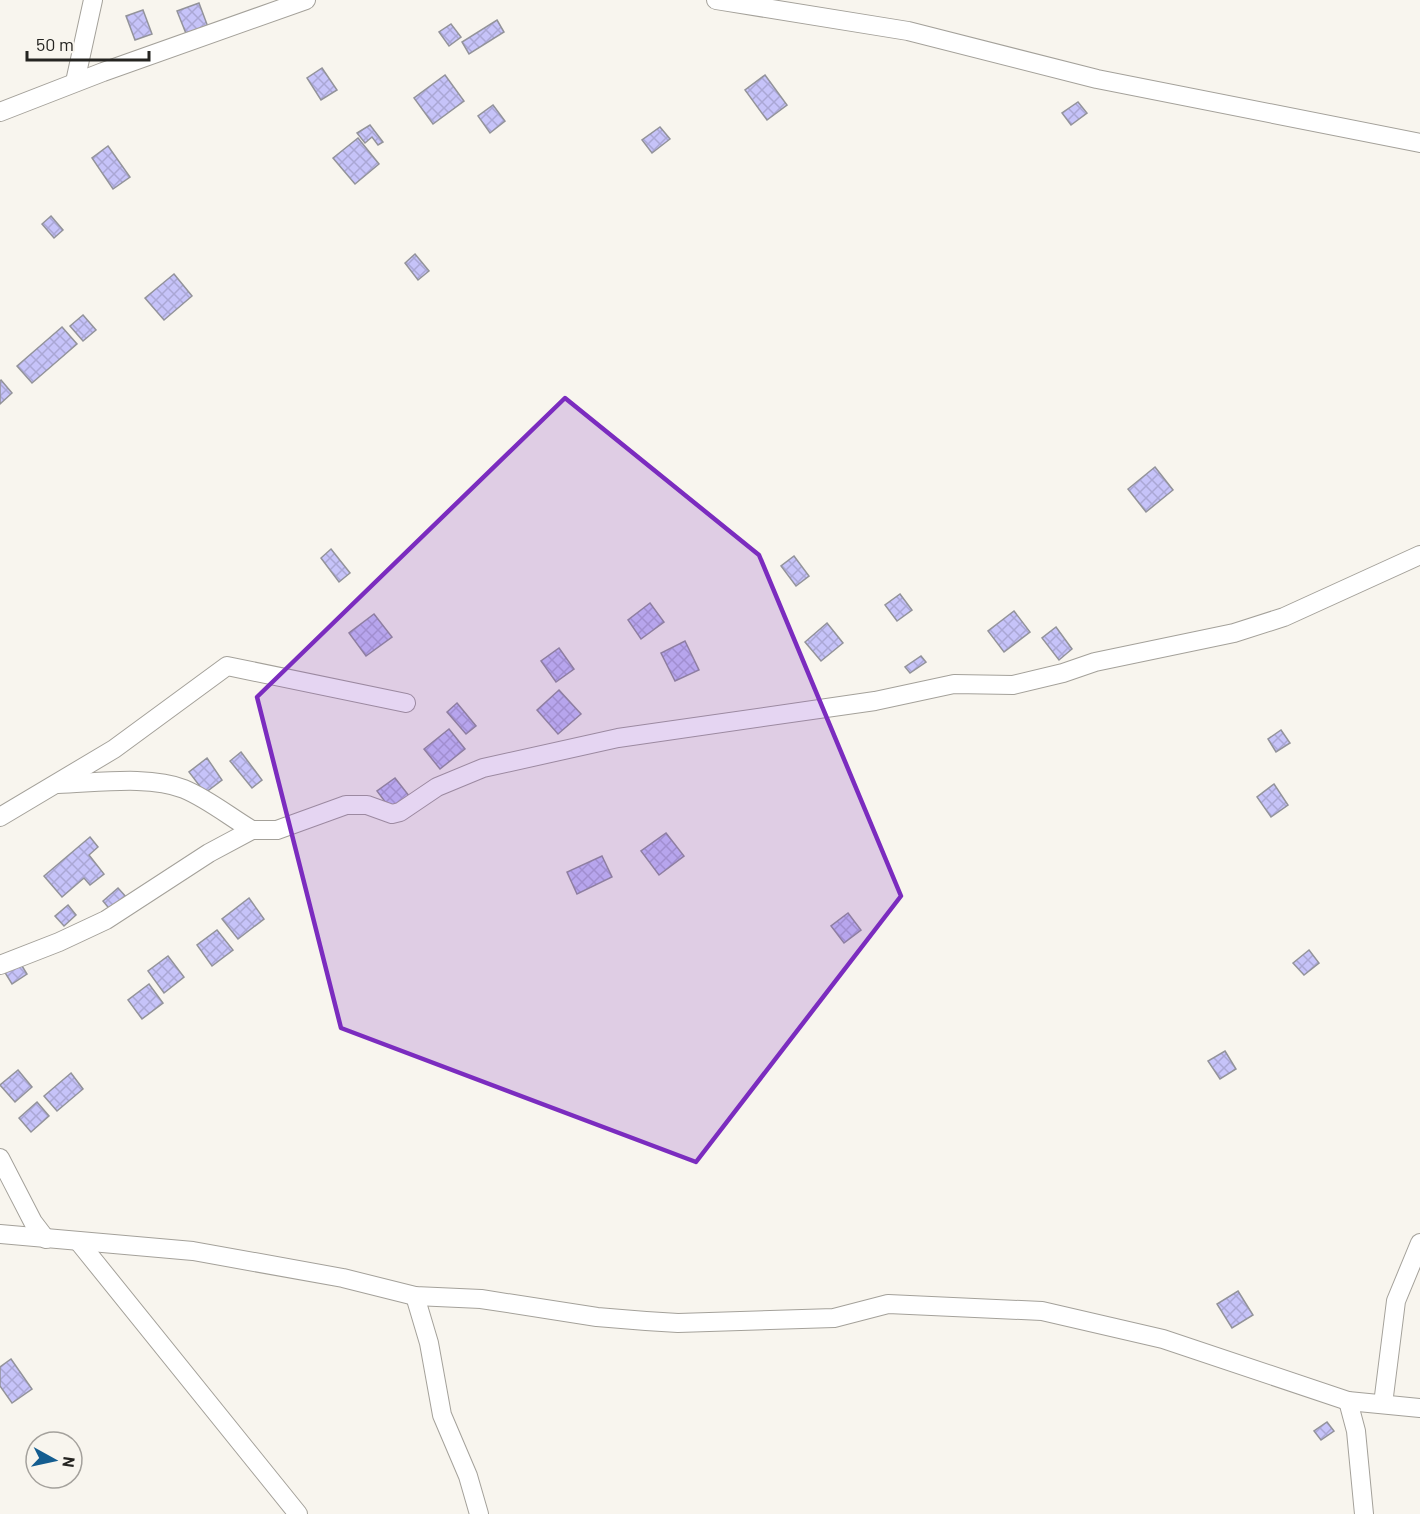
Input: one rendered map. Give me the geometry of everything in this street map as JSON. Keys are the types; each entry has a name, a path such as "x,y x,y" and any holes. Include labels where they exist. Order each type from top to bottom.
{"street":[{"path":"75,82 93,0"},
{"path":"0,112 75,82 306,0"},
{"path":"716,0 908,30 1097,79 1420,143"},
{"path":"0,965 59,942 106,920 209,853 252,830 277,830 346,805 367,804 392,814 400,812 437,787 483,768 618,738 841,706 954,684 1013,685 1063,673 1095,662 1234,633 1284,617 1420,555"},
{"path":"0,817 114,749 227,666 406,703"},
{"path":"53,784 117,782 181,788 199,796 252,830"},
{"path":"0,1158 33,1222 46,1239"},
{"path":"0,1234 193,1251 343,1278 415,1296 481,1299 597,1317 678,1323 834,1318 888,1304 1042,1311 1163,1339 1348,1401 1420,1408"},
{"path":"78,1241 298,1514"},
{"path":"1383,1404 1396,1301 1420,1243"},
{"path":"415,1296 429,1343 442,1415 468,1476 479,1514"},
{"path":"1348,1401 1356,1431 1364,1514"}],"highlighted area":[{"path":"565,398 759,555 901,896 696,1162 341,1028 257,697"}],"building":[{"path":"199,3 208,27 187,36 177,11"},
{"path":"143,10 152,34 135,40 126,16"},
{"path":"497,20 504,32 469,54 462,42"},
{"path":"451,24 461,37 449,46 439,32"},
{"path":"322,68 337,90 321,100 307,78"},
{"path":"445,75 464,101 433,124 414,98"},
{"path":"765,75 787,105 767,120 745,90"},
{"path":"1078,102 1087,113 1071,125 1062,113"},
{"path":"493,105 505,121 490,133 478,116"},
{"path":"370,125 383,142 378,145 372,137 365,143 357,133"},
{"path":"660,127 670,139 652,153 642,140"},
{"path":"358,138 379,164 355,184 333,158"},
{"path":"108,146 130,177 113,189 92,158"},
{"path":"51,216 63,230 54,238 42,224"},
{"path":"415,254 429,271 418,280 405,263"},
{"path":"174,274 192,296 164,320 145,298"},
{"path":"83,315 96,330 83,341 70,326"},
{"path":"62,327 77,344 32,383 17,366"},
{"path":"0,381 12,393 0,404"},
{"path":"1155,467 1173,490 1146,512 1128,489"},
{"path":"331,549 350,573 339,582 321,558"},
{"path":"794,556 809,576 796,586 781,566"},
{"path":"900,594 912,610 897,621 885,605"},
{"path":"650,603 664,622 641,639 628,620"},
{"path":"1014,611 1030,632 1004,652 988,631"},
{"path":"374,614 392,637 366,656 349,633"},
{"path":"827,623 843,643 821,661 805,642"},
{"path":"1056,627 1072,649 1059,660 1042,638"},
{"path":"685,641 699,670 675,681 661,653"},
{"path":"559,648 574,669 556,682 541,661"},
{"path":"921,656 926,662 910,673 905,667"},
{"path":"559,690 581,714 558,734 537,710"},
{"path":"457,703 476,726 466,734 447,712"},
{"path":"449,729 465,749 440,769 424,749"},
{"path":"1281,730 1290,743 1276,752 1268,739"},
{"path":"241,752 262,780 252,788 230,761"},
{"path":"207,758 222,780 205,793 189,772"},
{"path":"395,778 410,797 392,811 377,791"},
{"path":"1274,784 1288,805 1271,817 1257,797"},
{"path":"666,833 684,856 659,875 641,851"},
{"path":"90,837 98,847 89,855 104,874 90,885 84,878 62,897 44,876"},
{"path":"602,856 612,877 577,894 567,872"},
{"path":"118,888 127,898 112,912 103,901"},
{"path":"249,898 264,919 238,939 222,919"},
{"path":"68,905 76,915 64,926 55,916"},
{"path":"848,913 861,930 844,943 831,926"},
{"path":"217,930 233,950 212,966 197,945"},
{"path":"1309,950 1319,963 1304,975 1293,963"},
{"path":"168,956 184,977 164,993 148,971"},
{"path":"19,961 27,974 12,984 4,971"},
{"path":"149,984 163,1003 142,1019 128,1000"},
{"path":"1225,1051 1236,1069 1220,1079 1208,1061"},
{"path":"18,1070 32,1087 15,1102 0,1085"},
{"path":"71,1073 83,1089 57,1111 44,1096"},
{"path":"37,1102 49,1116 31,1132 19,1118"},
{"path":"1238,1291 1253,1315 1232,1328 1217,1304"},
{"path":"11,1359 32,1389 12,1403 0,1386 0,1367"},
{"path":"1327,1422 1334,1431 1321,1440 1314,1431"}]}
